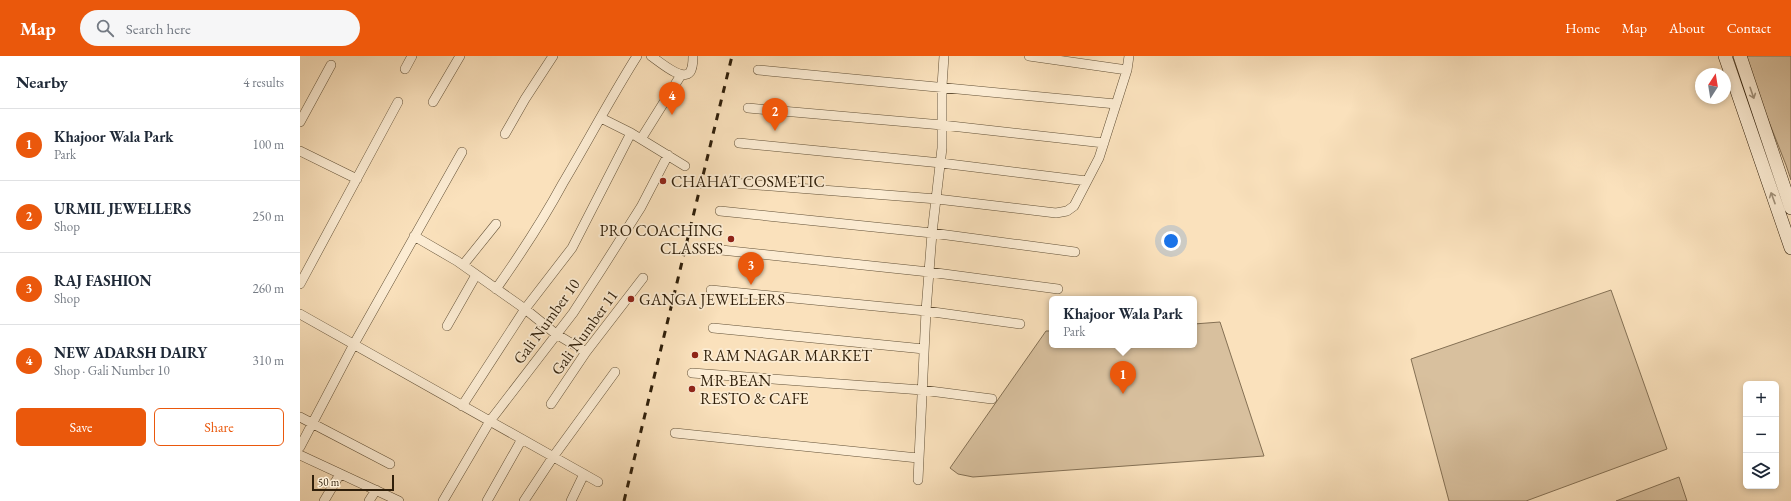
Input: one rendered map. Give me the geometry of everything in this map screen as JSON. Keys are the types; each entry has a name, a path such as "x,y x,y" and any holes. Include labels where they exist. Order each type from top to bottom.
{"main road":[{"path":"1725,56 1791,248"},
{"path":"1740,56 1791,208"},
{"path":"1760,161 1773,155"}],"street":[{"path":"405,69 412,56"},
{"path":"433,102 460,56"},
{"path":"505,134 525,98 553,56"},
{"path":"496,289 523,250 601,118 619,84 637,56"},
{"path":"651,56 681,75 686,75 689,72 693,56"},
{"path":"918,480 926,311 932,233 941,163 944,56"},
{"path":"1029,56 1127,70"},
{"path":"733,183 936,199 1056,213 1066,211 1074,206 1099,158 1127,70 1129,56"},
{"path":"300,122 331,65"},
{"path":"758,70 942,86 1116,104"},
{"path":"641,140 681,75"},
{"path":"300,284 398,102"},
{"path":"748,108 942,125 1104,143"},
{"path":"601,118 685,166"},
{"path":"462,406 525,309 572,248 631,134"},
{"path":"739,143 941,163 1087,181"},
{"path":"300,151 357,179"},
{"path":"300,447 354,344 462,152"},
{"name":"Gali Number 10","path":"443,501 490,421 573,313 641,207 668,155"},
{"path":"720,211 932,233 1075,252"},
{"path":"463,265 496,224"},
{"path":"414,236 463,265 525,309 556,334 586,352"},
{"path":"721,250 929,272 1058,289"},
{"path":"447,326 476,275"},
{"name":"Gali Number 11","path":"550,404 586,352 643,278"},
{"path":"711,290 926,311 1020,324"},
{"path":"300,314 598,482"},
{"path":"713,328 924,349"},
{"path":"524,501 553,457 615,372"},
{"path":"692,372 922,390 992,399"},
{"path":"300,417 390,464"},
{"path":"675,433 918,458"},
{"path":"487,501 522,439"},
{"path":"300,466 303,456 398,501"},
{"path":"324,501 340,474"},
{"path":"571,501 584,474"},
{"path":"369,501 376,490"}],"shaded area":[{"path":"1743,56 1791,56 1791,180 1786,165"},
{"path":"1611,290 1667,449 1526,501 1449,501 1411,359"},
{"path":"1220,322 1264,456 973,477 958,474 950,468 1046,331 1049,331 1049,348 1197,348 1197,324"},
{"path":"1679,477 1687,501 1616,501"}],"railway":[{"path":"624,501 732,56"}],"place":[{"name":"NEW ADARSH DAIRY","path":"672,115"},
{"name":"URMIL JEWELLERS","path":"775,131"},
{"name":"CHAHAT COSMETIC","path":"663,181"},
{"name":"PRO COACHING CLASSES","path":"731,239"},
{"name":"RAJ FASHION","path":"751,285"},
{"name":"GANGA JEWELLERS","path":"631,299"},
{"name":"RAM NAGAR MARKET","path":"695,355"},
{"name":"MR BEAN RESTO & CAFE","path":"692,389"},
{"name":"Khajoor Wala Park","path":"1123,394"}]}
